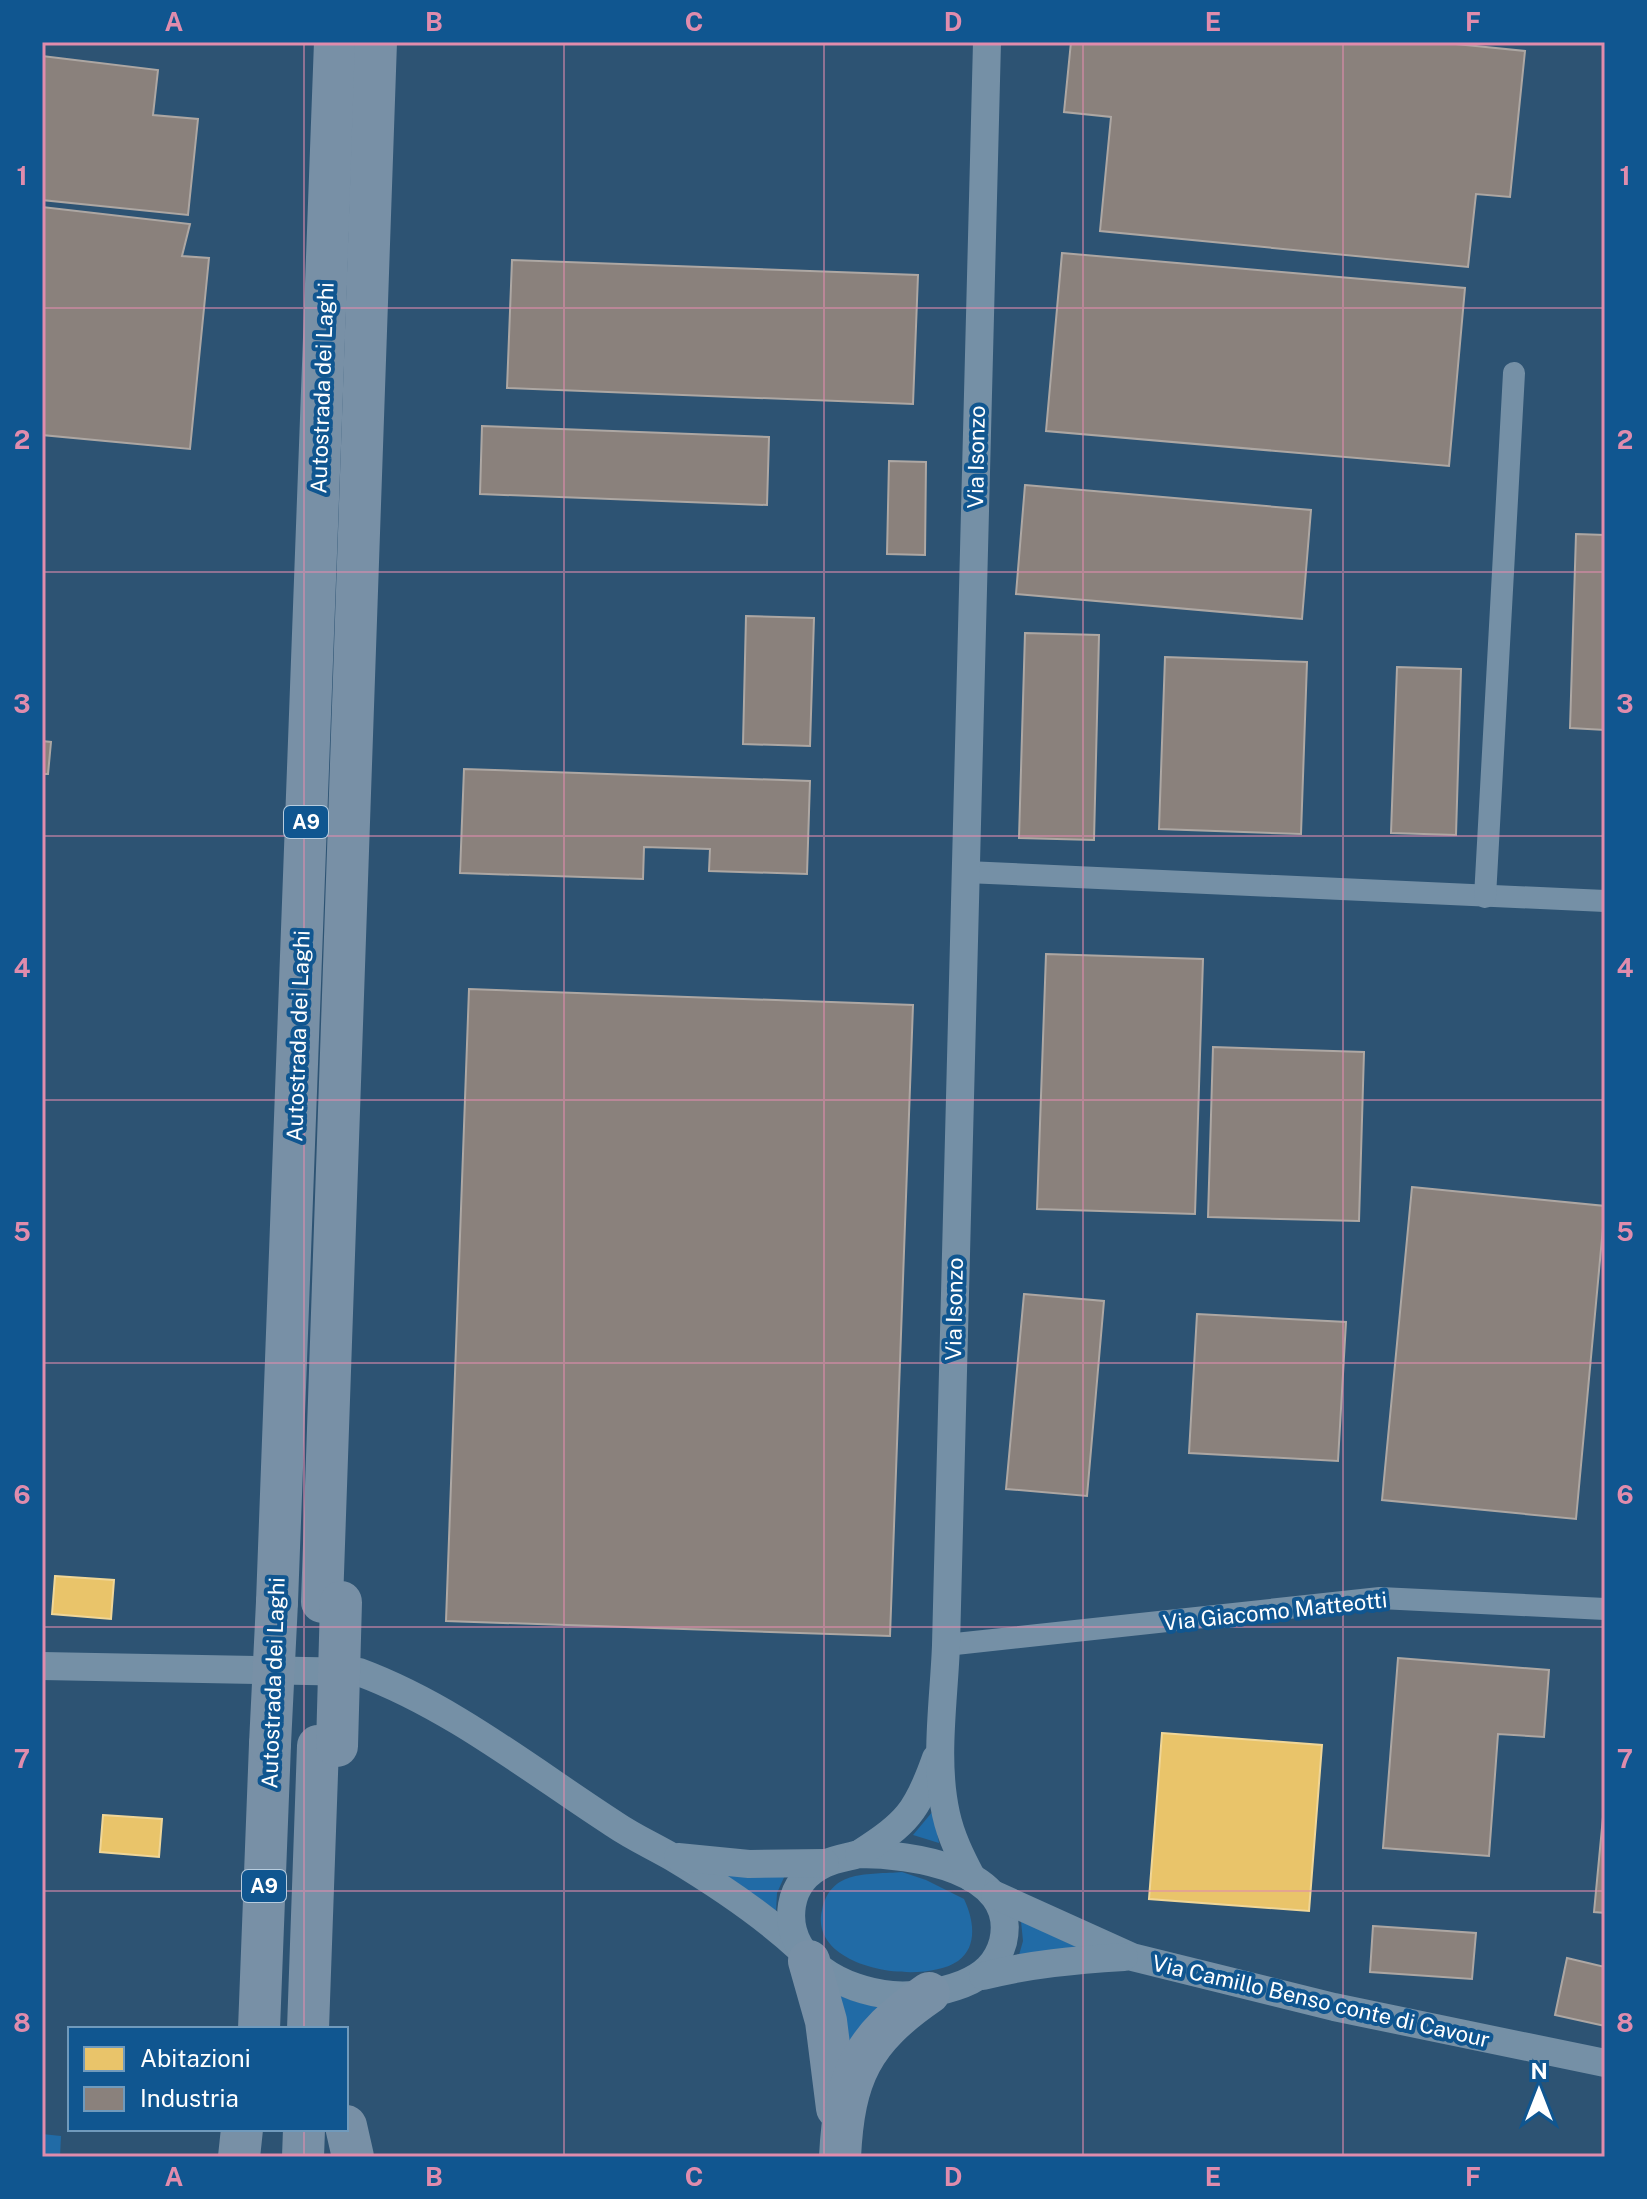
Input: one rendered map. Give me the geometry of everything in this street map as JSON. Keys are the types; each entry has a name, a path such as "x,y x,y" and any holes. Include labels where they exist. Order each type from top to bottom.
{"highway":[{"name":"Autostrada dei Laghi","path":"259,2027 335,42"},
{"name":"Autostrada dei Laghi","path":"308,2027 328,1746 340,1068 376,42"},
{"path":"328,1746 336,2027"},
{"path":"252,2027 263,1918"},
{"path":"805,1955 826,2021 840,2148"},
{"path":"840,2148 851,2082 870,2044 902,2012 929,1993"},
{"path":"239,2157 242,2131"},
{"path":"254,2157 255,2131"},
{"path":"303,2157 304,2131"},
{"path":"347,2131 353,2157"}],"street":[{"name":"Via Isonzo","path":"983,1886 957,1849 945,1811 940,1746 946,1645 987,42"},
{"path":"1485,897 1514,373"},
{"path":"966,872 1605,901"},
{"name":"Via Giacomo Matteotti","path":"946,1645 1380,1598 1605,1609"},
{"path":"42,1666 359,1672 396,1686 670,1856 760,1915 829,1975 859,1989 892,1995 929,1993 983,1976 998,1956 1004,1939 1003,1918 983,1886 919,1858 859,1854 825,1863 749,1864 670,1856"},
{"name":"Via Isonzo","path":"859,1854 909,1818 922,1797 940,1746"},
{"path":"805,1955 793,1932 790,1914 794,1893 805,1876 825,1863"},
{"name":"Via Camillo Benso conte di Cavour","path":"983,1886 1132,1957 1334,2007 1605,2063"},
{"name":"Via Camillo Benso conte di Cavour","path":"983,1976 1022,1966 1132,1957"}],"shaded area":[{"path":"933,1811 939,1843 913,1835"},
{"path":"902,1872 964,1899 972,1923 972,1940 965,1955 958,1961 920,1972 895,1971 849,1959 832,1946 822,1930 822,1910 834,1887 853,1877"},
{"path":"786,1873 777,1893 776,1911 724,1874"},
{"path":"1021,1921 1081,1949 1019,1955 1023,1941"},
{"path":"832,1992 885,2009 851,2057"},
{"path":"42,2134 61,2136 60,2157 42,2157"}],"building: Abitazioni":[{"path":"55,1576 114,1580 111,1619 52,1614"},
{"path":"1162,1733 1322,1745 1309,1911 1149,1899"},
{"path":"103,1815 162,1819 159,1857 100,1852"}],"building: Industria":[{"path":"1071,42 1436,42 1525,51 1510,197 1476,194 1468,267 1100,231 1111,117 1064,112"},
{"path":"42,56 158,70 153,115 198,119 188,215 42,200"},
{"path":"42,207 190,224 182,256 209,258 190,449 42,435"},
{"path":"1062,253 1465,288 1449,466 1046,431"},
{"path":"512,260 918,275 913,404 507,388"},
{"path":"482,426 769,437 767,505 480,494"},
{"path":"889,461 926,462 925,555 887,554"},
{"path":"1025,485 1311,510 1302,619 1016,594"},
{"path":"1576,534 1605,535 1605,730 1570,728"},
{"path":"746,616 814,618 810,746 743,744"},
{"path":"1025,633 1099,635 1094,840 1019,838"},
{"path":"1165,657 1307,662 1301,834 1159,829"},
{"path":"1397,667 1461,669 1456,835 1391,833"},
{"path":"42,741 51,742 48,774 42,774"},
{"path":"464,769 810,781 807,874 709,871 710,849 644,847 643,879 460,873"},
{"path":"44,931 44,965 42,965"},
{"path":"1046,954 1203,959 1195,1214 1037,1209"},
{"path":"469,989 913,1005 890,1636 446,1621"},
{"path":"1213,1047 1364,1052 1359,1221 1208,1217"},
{"path":"1412,1187 1605,1206 1576,1519 1382,1500"},
{"path":"1024,1294 1104,1301 1087,1496 1006,1489"},
{"path":"1197,1314 1346,1322 1338,1461 1189,1453"},
{"path":"1398,1658 1549,1670 1544,1737 1498,1734 1489,1856 1383,1848"},
{"path":"1605,1796 1605,1913 1594,1912"},
{"path":"1373,1926 1476,1933 1472,1979 1370,1972"},
{"path":"1567,1958 1605,1967 1605,2026 1555,2015"}]}
